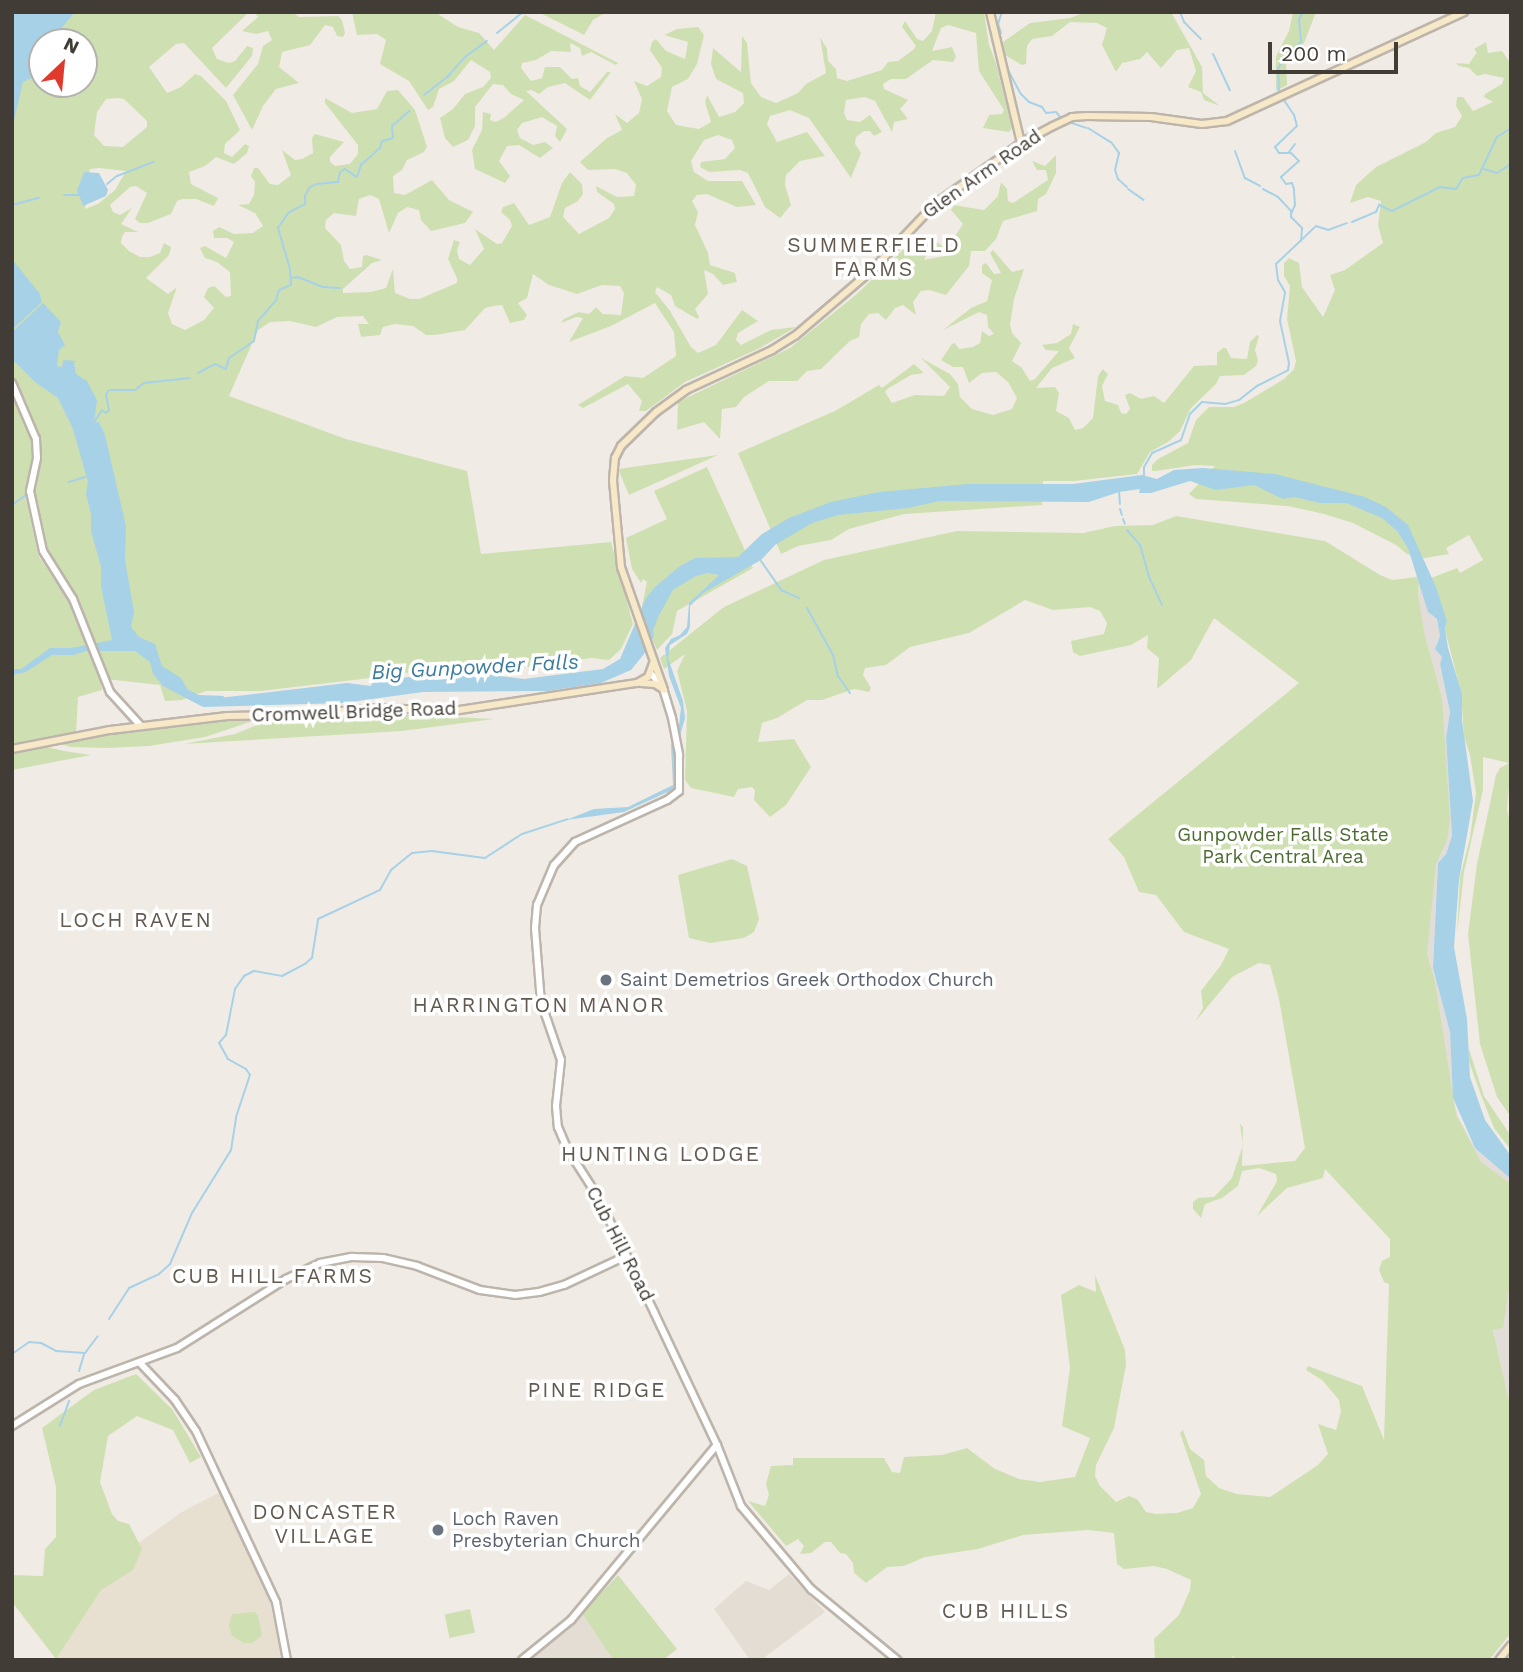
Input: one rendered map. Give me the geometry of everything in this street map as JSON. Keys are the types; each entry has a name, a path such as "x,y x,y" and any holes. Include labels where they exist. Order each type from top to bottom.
{"main road":[{"path":"990,12 1021,143"},
{"name":"Glen Arm Road","path":"664,690 621,568 616,536 613,466 616,453 625,441 686,390 772,350 796,335 872,270 935,204 1021,143 1073,117 1141,117 1214,124 1234,119 1464,12"},
{"path":"650,673 652,658"},
{"name":"Cromwell Bridge Road","path":"12,749 141,726 226,716 288,715 352,709 453,711 637,683 650,673"},
{"path":"637,683 655,684 664,690"},
{"path":"1499,1660 1511,1645"}],"street":[{"path":"12,383 36,439 37,458 30,487 41,547 73,599 113,696 141,726"},
{"name":"Cub Hill Road","path":"650,673 664,690 676,738 681,784 675,796 587,834 568,847 547,878 535,920 543,1009 561,1060 556,1106 558,1127 626,1256 717,1445 741,1506 800,1578 897,1660"},
{"path":"12,1426 79,1384 177,1348 286,1279 331,1260 383,1258 417,1266 480,1290 515,1295 564,1285 626,1256"},
{"path":"140,1363 175,1400 196,1431 272,1592 287,1660"},
{"path":"522,1660 571,1620 717,1445"}],"shaded area":[{"path":"1419,583 1430,614 1437,619 1440,636 1436,645 1442,657 1440,664 1450,712 1446,738 1452,836 1446,854 1438,863 1433,968 1450,1032 1453,1098 1458,1116 1475,1148 1511,1179 1511,1409 1395,896"},
{"path":"220,1492 267,1591 284,1660 58,1660 46,1645 133,1547 182,1512"},
{"path":"789,1574 825,1612 761,1660 750,1660 714,1609 746,1581 769,1590"},
{"path":"582,1613 613,1660 529,1660 568,1630"}],"green space":[{"path":"12,12 249,12 212,48 217,59 229,63 235,61 247,46 253,48 252,56 226,88 184,43 176,44 149,67 167,93 181,87 195,74 201,76 226,101 240,130 225,144 224,153 232,157 245,144 249,146 247,153 234,164 216,157 205,166 189,172 191,184 218,198 214,206 196,199 182,199 177,201 171,214 148,223 140,223 135,219 147,193 136,186 130,187 110,205 113,212 120,215 132,208 121,224 138,232 125,232 122,237 121,243 129,251 140,257 150,257 160,253 164,243 171,247 169,255 146,278 168,294 177,287 168,313 172,324 185,330 204,320 214,308 204,297 208,288 214,286 226,297 231,296 230,272 217,262 205,258 200,248 205,246 226,258 234,242 227,238 214,238 213,231 219,227 234,234 253,233 263,226 255,213 238,205 249,204 254,195 255,182 251,176 254,168 258,168 270,184 278,185 291,175 282,150 295,160 302,159 313,153 312,138 315,134 344,142 330,157 330,162 335,166 350,164 358,154 358,145 325,103 325,98 352,113 377,109 387,91 398,90 415,110 427,147 424,152 407,160 402,170 393,176 394,193 405,195 432,180 449,200 473,212 465,223 431,231 421,220 419,210 407,207 398,213 389,233 379,199 370,195 359,199 356,216 334,213 326,220 325,228 341,245 344,261 350,269 362,267 363,256 366,255 382,260 372,263 343,289 343,293 371,292 386,288 393,269 395,293 410,299 419,299 457,283 448,259 454,240 460,242 457,250 459,259 470,265 484,249 475,229 497,244 502,243 512,226 510,220 501,212 503,207 514,203 529,225 550,217 562,183 570,172 582,184 583,194 578,201 565,208 563,217 579,234 609,218 615,209 614,204 597,192 596,186 617,197 634,196 636,185 627,173 615,169 588,170 580,162 607,138 622,130 615,114 627,123 639,113 642,99 634,81 647,86 661,77 662,68 650,50 656,39 666,51 685,59 688,42 664,35 677,29 698,27 704,35 697,64 688,79 672,87 667,111 676,125 699,129 711,122 705,102 707,95 719,117 735,112 744,103 743,93 716,79 711,64 713,48 741,72 742,36 747,43 751,83 761,97 776,103 798,93 806,84 826,73 820,37 827,49 828,61 836,69 837,78 847,81 882,70 888,62 898,61 913,50 916,46 902,27 905,21 917,39 923,41 932,31 936,12 984,12 989,45 1012,128 1009,132 983,128 989,115 1002,114 1004,110 979,71 976,33 948,25 941,28 932,51 952,47 956,57 953,62 933,60 906,79 891,79 883,84 884,89 908,100 900,109 908,119 894,122 892,132 875,101 865,97 846,100 844,113 847,120 860,122 870,115 882,132 874,136 870,131 864,131 856,137 855,144 861,153 851,178 809,118 790,110 770,116 767,124 777,142 807,132 825,156 800,161 786,175 785,185 791,205 780,218 765,207 748,173 740,170 709,172 700,167 701,162 725,159 735,148 732,140 718,135 704,140 691,161 694,172 708,181 742,181 756,205 737,207 707,194 697,195 692,201 698,212 695,225 708,253 710,265 735,273 737,282 723,285 713,274 704,270 708,294 695,309 699,317 697,319 675,306 671,295 657,287 655,292 670,311 691,347 698,353 716,345 742,310 758,321 738,333 736,340 741,345 771,330 796,327 760,348 685,382 646,411 639,411 642,401 628,384 583,408 578,405 625,376 643,378 676,356 674,332 655,303 611,326 569,342 583,318 576,317 561,323 564,319 579,312 589,314 596,307 603,314 621,315 624,293 620,286 602,285 577,294 549,285 533,274 527,298 518,303 527,315 524,320 510,323 502,305 493,306 485,308 465,330 435,335 426,335 413,326 395,324 383,327 380,335 361,337 358,324 369,324 363,316 337,317 316,327 290,321 270,322 258,330 229,396 346,439 467,471 481,554 611,542 633,624 621,649 609,660 591,658 532,667 499,667 489,672 386,673 370,678 261,691 206,691 182,700 165,701 160,685 106,679 85,622 46,553 31,491 25,492 38,555 70,603 100,678 102,690 78,697 76,733 12,746","holes":["106,99 124,99 147,121 147,127 123,147 104,146 94,135 97,112","90,169 126,171 115,190 98,204 85,209"]},
{"path":"254,12 292,12 299,17 338,16 342,20 345,33 343,37 337,36 333,27 325,25 310,45 282,52 279,67 299,83 276,89 263,106 252,130 233,95 258,64 263,46 272,40 268,31 256,34 242,31 258,17"},
{"path":"352,12 435,12 458,27 479,33 494,50 525,15 618,63 616,65 591,52 582,56 580,48 570,43 571,52 551,51 536,60 522,63 521,68 531,81 542,78 545,67 560,67 572,79 578,78 580,86 590,92 607,72 611,72 590,100 565,83 548,87 539,94 532,90 526,91 567,129 560,142 555,136 557,126 542,117 522,123 517,130 520,138 533,145 545,142 553,148 540,158 519,145 507,146 499,161 510,176 505,183 475,169 472,150 482,130 483,112 491,114 490,120 496,122 524,100 511,94 503,85 493,84 475,107 475,126 468,140 453,147 445,138 440,118 453,109 465,94 483,87 491,78 490,72 471,60 454,81 439,89 433,107 428,110 409,81 380,64 386,40 377,34 357,35"},
{"path":"538,12 605,13 593,20 584,35"},
{"path":"1086,12 1171,12 1202,67 1203,93 1220,106 1204,100 1201,92 1188,87 1196,71 1189,48 1177,50 1161,68 1147,52 1140,59 1122,63 1116,72 1102,45 1107,28 1097,23 1070,22 1052,36 1032,39 1027,46 1026,64 1022,65 1005,55 1003,42 1030,23 1070,18"},
{"path":"1293,12 1316,12 1304,43 1286,60 1287,85 1276,91 1276,56 1289,31"},
{"path":"1486,42 1488,53 1502,51 1511,64 1511,763 1507,809 1511,828 1511,1117 1497,1097 1480,1044 1468,934 1477,864 1496,775 1500,768 1509,763 1483,757 1483,790 1464,872 1457,935 1460,877 1470,838 1476,793 1464,737 1461,692 1445,630 1447,621 1431,578 1457,568 1460,573 1483,560 1469,535 1446,548 1449,554 1425,558 1407,554 1396,545 1353,523 1324,514 1288,506 1196,499 1189,494 1215,466 1195,465 1152,471 1152,465 1158,459 1188,443 1196,420 1209,407 1234,407 1244,403 1284,379 1294,369 1296,361 1287,319 1290,286 1284,276 1284,263 1289,258 1299,263 1302,287 1323,317 1335,290 1330,275 1345,270 1383,243 1378,225 1381,201 1368,197 1350,203 1356,185 1376,167 1426,142 1436,133 1455,127 1462,116 1456,106 1457,97 1463,97 1473,111 1493,102 1484,97 1485,94 1502,84 1504,78 1485,74 1477,76 1469,68 1456,63 1469,64 1477,52 1474,49"},
{"path":"1056,155 1056,173 1046,194 1038,199 1037,211 1003,221 996,239 985,251 971,251 969,266 946,295 929,290 921,291 913,302 916,315 903,305 895,308 886,320 878,313 869,314 861,324 859,337 850,341 821,369 807,371 797,381 769,381 744,397 736,407 722,409 720,439 704,422 677,430 678,402 790,348 858,293 907,246 930,238 944,247 926,256 924,260 950,255 953,239 963,224 951,210 954,205 984,210 998,196 1001,182 1007,189 1008,201 1013,203 1048,180 1046,170 1037,170 1032,161 1045,166"},
{"path":"993,250 1012,272 1024,269 1014,299 1010,325 1012,333 1021,343 1012,361 1022,368 1030,381 1035,379 1059,351 1046,350 1042,345 1057,343 1071,334 1073,324 1080,327 1069,348 1075,358 1052,368 1036,388 1055,387 1059,393 1056,411 1069,418 1075,430 1083,428 1093,418 1098,376 1103,369 1108,374 1102,386 1105,401 1118,405 1121,413 1126,414 1130,409 1125,395 1130,393 1141,399 1154,396 1164,403 1194,366 1217,365 1217,353 1223,348 1226,348 1231,358 1247,359 1250,342 1257,335 1256,366 1244,375 1220,376 1216,384 1191,408 1180,431 1168,442 1150,452 1137,474 1074,481 1043,481 1042,505 904,514 849,529 831,540 798,546 781,554 738,453 835,411 879,385 882,388 914,364 924,373 911,375 887,389 885,392 892,403 915,395 944,396 950,387 921,358 950,374 958,384 960,397 972,409 993,415 1012,409 1017,398 1008,382 996,372 982,373 969,383 963,367 953,367 941,360 952,344 955,343 959,349 973,347 980,343 982,331 989,336 994,334 988,327 987,315 979,312 943,330 971,308 987,301 992,280 982,273 982,265 986,263 994,274 1001,273 990,253"},
{"path":"718,455 629,495 618,469"},
{"path":"707,467 753,568 677,611 672,634 657,650 641,611 647,582 643,579 641,583 632,569 626,538 667,519 654,491"},
{"name":"Gunpowder Falls State Park Central Area","path":"1176,516 1325,541 1380,575 1392,580 1417,577 1419,583 1418,594 1424,632 1442,699 1450,820 1447,840 1436,864 1427,954 1435,982 1456,1115 1481,1162 1511,1184 1511,1274 1503,1328 1493,1330 1511,1409 1511,1633 1489,1660 1235,1660 1233,1655 1232,1660 1155,1660 1154,1639 1179,1615 1190,1590 1191,1580 1154,1566 1124,1569 1117,1564 1114,1533 1088,1530 1023,1535 978,1549 925,1557 904,1566 887,1567 866,1583 854,1573 853,1563 846,1554 840,1553 831,1542 825,1542 811,1553 800,1554 804,1546 798,1539 786,1546 748,1501 765,1506 769,1495 766,1484 771,1466 793,1465 793,1458 884,1458 892,1472 900,1473 904,1457 942,1455 967,1448 995,1469 1019,1479 1040,1482 1075,1477 1090,1438 1062,1426 1070,1368 1061,1295 1079,1285 1096,1292 1095,1275 1125,1350 1126,1365 1114,1428 1096,1465 1095,1476 1100,1486 1116,1502 1129,1496 1137,1499 1146,1512 1156,1514 1177,1513 1193,1508 1201,1494 1180,1433 1183,1430 1190,1449 1204,1460 1206,1476 1219,1488 1237,1494 1270,1497 1318,1465 1328,1454 1318,1424 1336,1430 1341,1412 1339,1400 1322,1380 1306,1370 1308,1366 1362,1386 1384,1440 1389,1284 1384,1282 1379,1270 1382,1261 1390,1257 1390,1239 1325,1169 1323,1178 1287,1188 1257,1216 1277,1181 1276,1174 1259,1168 1242,1171 1238,1186 1222,1198 1205,1204 1201,1218 1193,1209 1193,1202 1198,1198 1214,1197 1232,1178 1242,1147 1242,1166 1295,1161 1305,1148 1279,999 1270,965 1259,963 1232,977 1195,1022 1203,1008 1201,991 1221,965 1229,949 1184,932 1156,895 1139,892 1124,857 1108,839 1299,683 1214,618 1191,660 1157,689 1159,658 1147,648 1148,635 1131,645 1080,656 1073,652 1071,641 1104,634 1107,623 1100,611 1090,607 1053,610 1025,600 969,633 910,647 886,665 865,668 863,675 871,688 869,692 854,689 822,700 807,700 777,718 762,723 758,742 794,739 811,767 786,805 770,817 754,800 755,790 752,787 738,789 734,797 691,788 685,780 687,711 677,671 685,654 664,669 660,658 724,607 824,560 957,531 1083,533 1115,526 1153,525"},
{"path":"356,712 494,719 402,731 184,744 235,734 270,720"},
{"path":"259,719 205,737 149,746 71,747 52,742 201,722"},
{"path":"43,746 91,755 12,770 12,755"},
{"path":"732,859 747,866 759,919 754,932 744,938 710,943 689,938 678,875"},
{"path":"1469,1049 1484,1096 1511,1136 1511,1150 1494,1128 1468,1059"},
{"path":"136,1374 172,1409 201,1457 190,1463 173,1430 137,1416 108,1436 100,1482 112,1514 118,1521 129,1524 142,1549 133,1570 101,1590 56,1659 12,1602 12,1575 43,1576 45,1549 56,1537 56,1487 42,1428 94,1390"},
{"path":"618,1575 677,1649 663,1660 613,1660 582,1613"},
{"path":"470,1609 475,1632 450,1638 445,1614"},
{"path":"254,1612 258,1615 262,1636 252,1643 244,1643 232,1636 229,1625 232,1614"}],"water":[{"path":"12,12 75,12 62,28 28,28 28,80 23,82 12,129"},
{"path":"84,172 99,173 108,190 106,196 83,206 77,190"},
{"path":"12,259 40,294 42,302 12,330"},
{"path":"43,303 61,322 58,332 65,345 59,350 57,366 62,367 63,360 77,361 74,362 76,374 87,381 97,400 94,422 99,422 105,435 126,526 125,560 134,612 131,627 139,637 155,644 162,666 181,678 191,695 202,700 347,683 371,686 373,682 430,674 466,672 524,679 603,669 620,659 646,598 680,566 695,558 738,557 762,534 789,518 831,502 879,492 968,484 1073,484 1142,475 1157,479 1174,470 1203,468 1275,474 1365,497 1386,507 1408,525 1436,587 1447,621 1445,629 1448,648 1462,694 1462,720 1473,801 1459,880 1454,947 1467,1019 1470,1077 1485,1120 1511,1156 1511,1179 1475,1148 1453,1098 1450,1032 1433,968 1438,863 1446,854 1452,836 1446,738 1450,712 1440,664 1442,657 1435,649 1440,636 1437,619 1428,612 1408,548 1397,531 1382,518 1346,503 1320,503 1294,497 1283,499 1254,485 1216,490 1190,481 1151,493 1139,493 1140,489 1119,492 1089,502 939,501 909,508 838,515 812,523 775,545 761,560 703,593 690,606 690,627 687,634 670,645 668,658 683,701 685,718 680,736 674,742 677,777 674,789 624,812 566,820 594,809 628,807 673,785 671,745 678,734 681,708 669,676 665,648 671,639 680,635 687,627 689,603 719,575 708,573 696,576 673,590 658,617 654,636 631,670 601,683 548,691 423,692 343,703 203,707 163,686 153,674 150,662 135,651 87,651 73,655 52,655 26,672 12,675 12,669 21,669 50,648 71,648 112,640 101,586 101,567 91,531 91,514 86,494 88,482 73,429 58,398 35,382 12,359 12,332"}],"waterway":[{"path":"497,33 523,12"},
{"path":"1001,33 998,24 1002,12"},
{"path":"1180,12 1184,22 1201,39"},
{"path":"1291,214 1295,205 1294,189 1292,183 1286,184 1281,177 1299,161 1291,153 1279,153 1275,147 1297,126 1294,115 1279,93 1278,69 1284,58 1301,42 1299,19 1303,12"},
{"path":"424,95 448,76 465,57 487,41"},
{"path":"1213,54 1230,90"},
{"path":"1008,70 1021,94 1029,102 1042,107 1046,113 1056,112 1061,118"},
{"path":"198,373 215,364 226,369 229,358 254,341 258,321 276,300 279,290 291,285 290,269 278,228 288,213 305,204 309,188 316,184 338,182 340,172 345,169 357,177 361,165 380,148 382,141 393,138 392,126 409,111"},
{"path":"1069,122 1086,128"},
{"path":"1088,128 1110,142"},
{"path":"1352,222 1376,212 1379,205 1392,211 1440,187 1456,189 1463,178 1479,175 1497,137 1511,128"},
{"path":"1111,142 1119,153 1115,170 1118,179 1127,187"},
{"path":"1289,152 1295,144"},
{"path":"1235,151 1245,178 1260,186"},
{"path":"107,184 117,176 154,162"},
{"path":"1484,169 1497,173 1511,164"},
{"path":"1128,189 1144,200"},
{"path":"1263,189 1278,197 1291,211 1291,217 1302,228 1301,241"},
{"path":"64,195 79,195"},
{"path":"12,205 39,198"},
{"path":"1144,476 1144,467 1152,453 1181,440 1190,414 1202,402 1225,404 1239,400 1257,386 1288,370 1289,363 1280,321 1285,292 1278,280 1276,264 1316,226 1328,230 1347,223"},
{"path":"291,278 298,277 323,287 340,288"},
{"path":"94,422 102,410 106,413 109,410 106,394 109,390 135,390 144,383 190,378"},
{"path":"69,482 85,477"},
{"path":"1119,491 1120,504"},
{"path":"12,505 27,494"},
{"path":"1120,509 1122,515"},
{"path":"1123,519 1125,524"},
{"path":"1127,530 1140,545 1149,577 1162,605"},
{"path":"761,561 781,590 799,598"},
{"path":"807,608 833,655 838,676 850,693"},
{"name":"Big Gunpowder Falls","path":"186,693 198,699 221,700"},
{"path":"109,1319 129,1288 159,1274 170,1264 192,1213 231,1150 236,1117 250,1075 246,1069 228,1059 219,1043 226,1035 235,989 244,976 254,971 282,976 306,963 312,958 318,919 380,890 391,870 412,853 432,851 485,858 522,834 568,819"},
{"path":"12,1354 29,1342 41,1343 56,1351 85,1353 98,1336"},
{"path":"79,1371 84,1355"},
{"path":"60,1426 69,1401"}],"place":[{"name":"Saint Demetrios Greek Orthodox Church","path":"606,980"},
{"name":"Loch Raven Presbyterian Church","path":"438,1530"}],"district":[{"name":"SUMMERFIELD FARMS","path":"874,257"},
{"name":"LOCH RAVEN","path":"136,920"},
{"name":"HARRINGTON MANOR","path":"539,1005"},
{"name":"HUNTING LODGE","path":"661,1154"},
{"name":"CUB HILL FARMS","path":"273,1276"},
{"name":"PINE RIDGE","path":"597,1390"},
{"name":"DONCASTER VILLAGE","path":"325,1524"},
{"name":"CUB HILLS","path":"1006,1611"}]}
